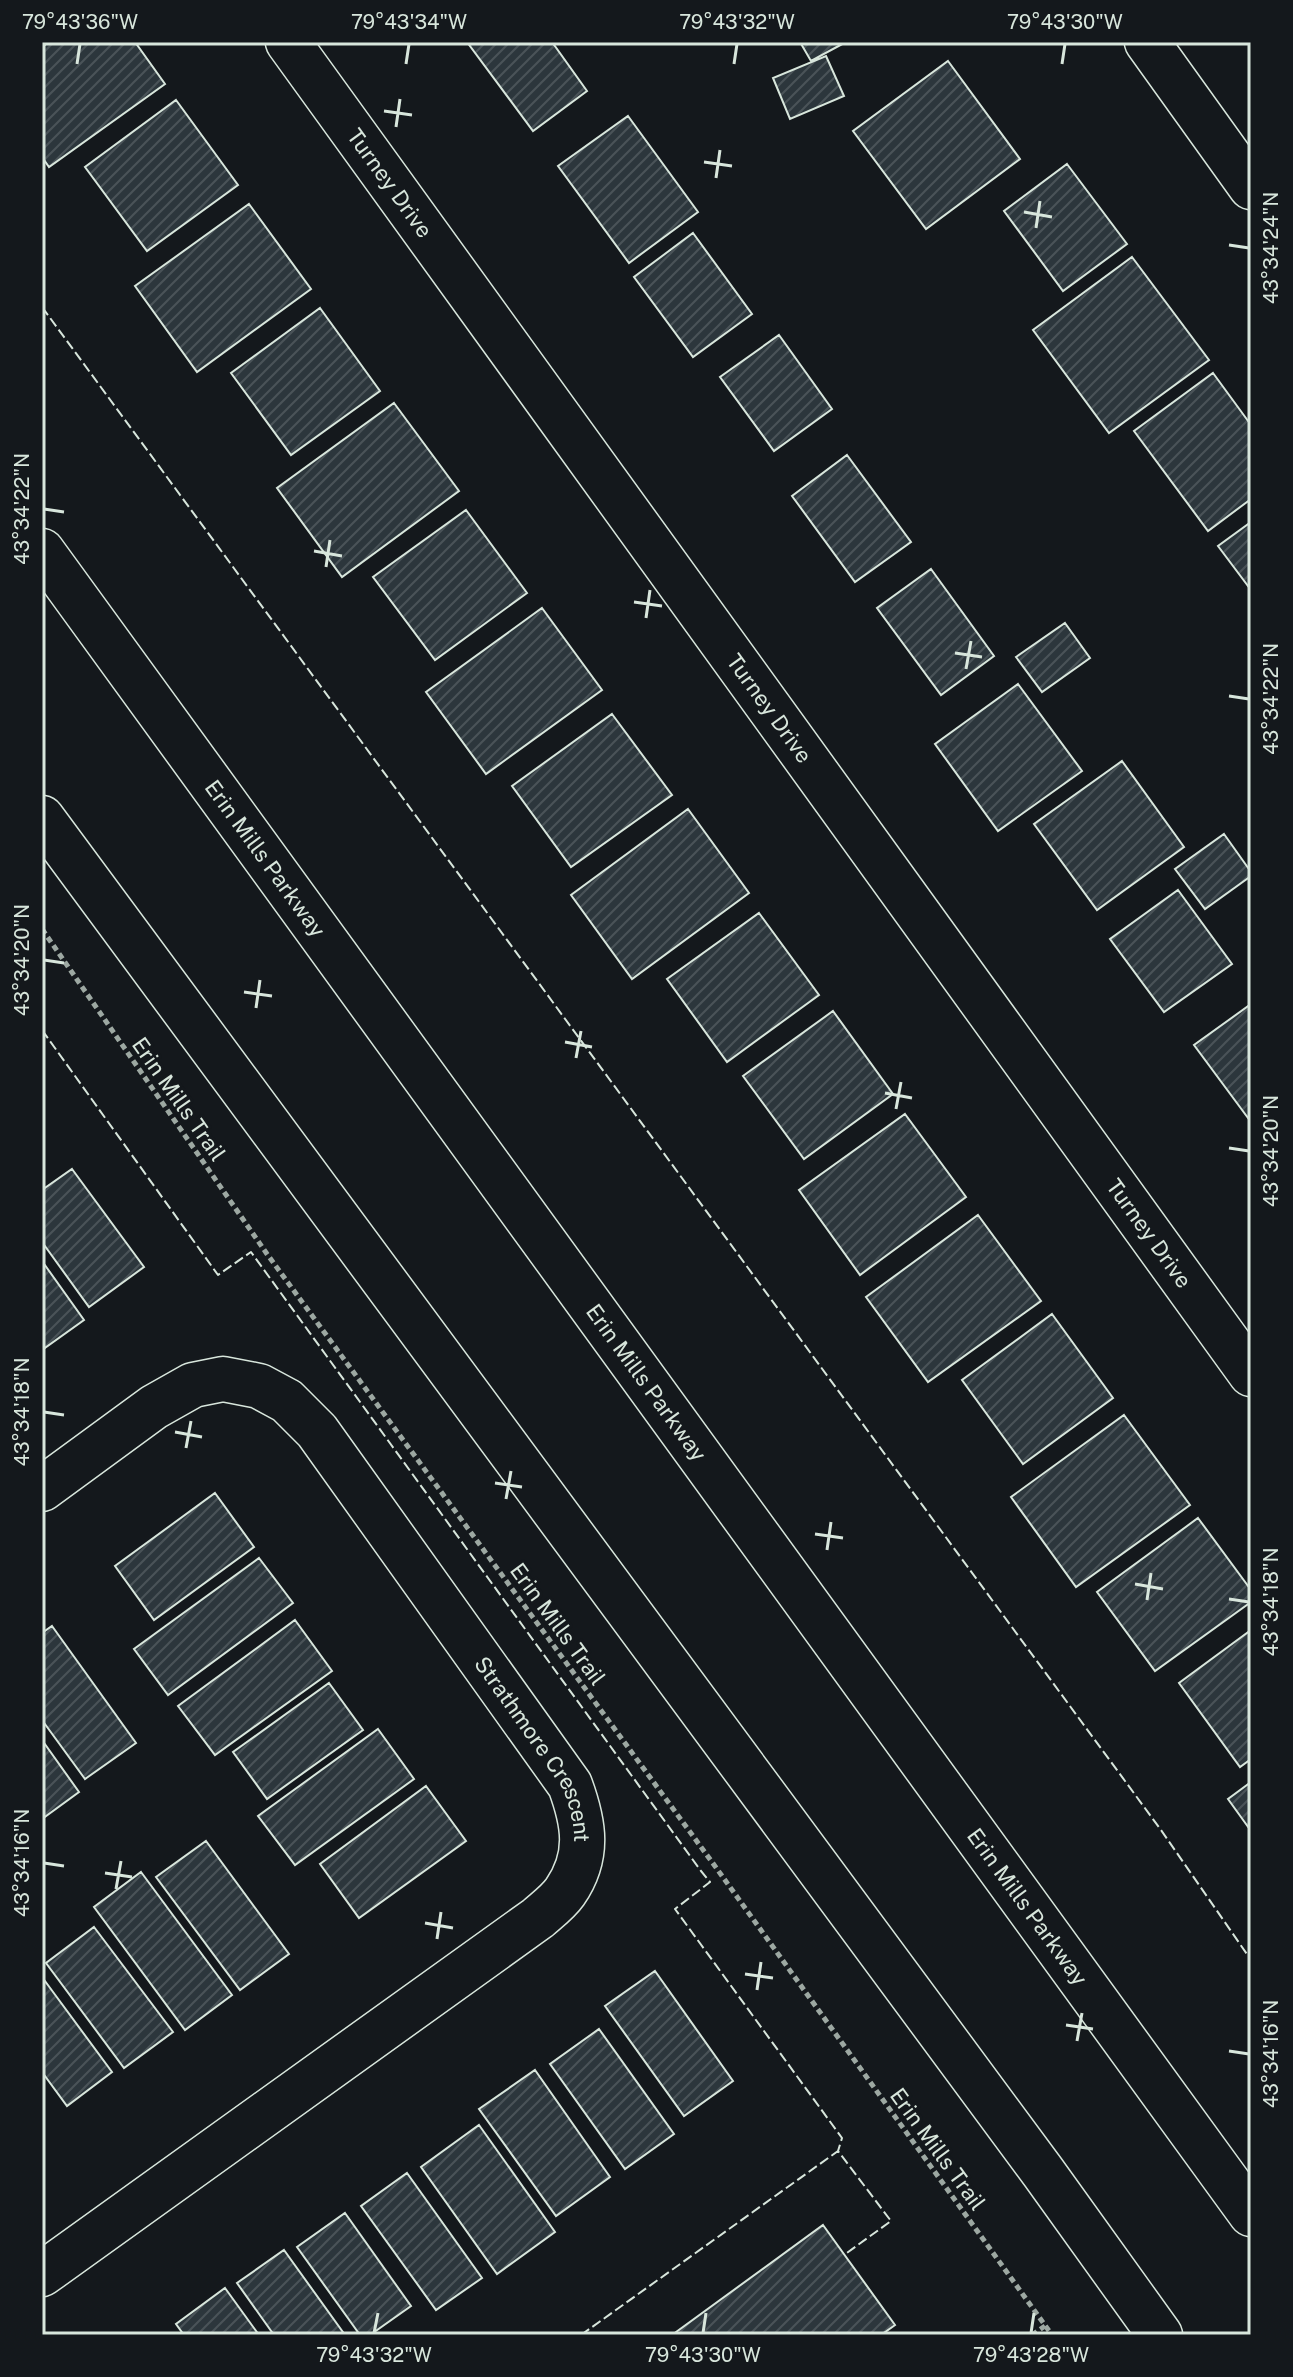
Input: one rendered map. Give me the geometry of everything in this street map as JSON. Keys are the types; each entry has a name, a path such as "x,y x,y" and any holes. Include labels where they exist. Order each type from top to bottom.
{"main road":[{"name":"Turney Drive","path":"288,42 1251,1374"},
{"path":"1147,42 1251,187"},
{"name":"Erin Mills Parkway","path":"42,551 1251,2214"},
{"path":"42,818 1160,2335"},
{"name":"Strathmore Crescent","path":"42,1489 154,1407 193,1385 223,1379 259,1386 287,1401 317,1431 570,1785 582,1817 583,1839 577,1868 564,1894 538,1918 42,2274"}],"path":[{"name":"Erin Mills Trail","path":"42,929 267,1254 712,1862 1052,2335"},
{"path":"1032,2335 1045,2326"}],"building":[{"path":"49,42 135,42 165,84 49,167 42,157 42,47"},
{"path":"467,42 552,42 587,91 533,131"},
{"path":"800,42 846,42 811,61"},
{"path":"826,56 844,96 790,119 773,78"},
{"path":"948,61 1020,159 926,229 853,131"},
{"path":"176,100 238,185 147,251 85,167"},
{"path":"628,116 698,212 629,263 558,166"},
{"path":"1067,164 1127,244 1063,291 1004,211"},
{"path":"249,204 311,289 197,372 135,286"},
{"path":"693,233 752,314 693,357 634,277"},
{"path":"1132,257 1209,360 1109,433 1033,330"},
{"path":"320,308 380,391 291,455 231,373"},
{"path":"779,335 832,409 774,451 720,377"},
{"path":"1213,373 1251,425 1251,499 1208,531 1134,431"},
{"path":"394,403 459,491 342,577 277,488"},
{"path":"847,455 911,542 855,582 792,496"},
{"path":"466,510 527,593 435,660 373,577"},
{"path":"1251,522 1251,590 1218,546"},
{"path":"931,569 994,656 941,695 877,608"},
{"path":"542,608 602,690 486,774 426,692"},
{"path":"1065,623 1090,658 1042,692 1016,657"},
{"path":"1018,684 1082,771 998,831 935,744"},
{"path":"612,714 672,795 571,867 512,786"},
{"path":"1122,761 1184,847 1097,910 1034,824"},
{"path":"688,809 749,893 632,979 571,895"},
{"path":"1224,834 1251,876 1205,909 1175,869"},
{"path":"1178,890 1232,964 1164,1012 1110,939"},
{"path":"759,913 819,995 727,1062 667,979"},
{"path":"1251,1004 1251,1122 1194,1045"},
{"path":"833,1011 893,1094 804,1159 743,1076"},
{"path":"905,1114 966,1197 860,1275 799,1190"},
{"path":"72,1169 144,1267 89,1307 42,1242 42,1190"},
{"path":"978,1215 1041,1301 928,1382 866,1297"},
{"path":"42,1261 84,1320 42,1350"},
{"path":"1052,1314 1113,1398 1023,1464 962,1380"},
{"path":"1124,1415 1190,1505 1076,1587 1011,1497"},
{"path":"215,1493 254,1547 154,1620 115,1566"},
{"path":"1198,1518 1251,1590 1251,1602 1155,1671 1097,1592"},
{"path":"259,1558 293,1603 168,1695 134,1649"},
{"path":"295,1620 332,1671 215,1755 178,1706"},
{"path":"52,1626 136,1743 85,1779 42,1720 42,1633"},
{"path":"1251,1630 1251,1759 1240,1767 1179,1683"},
{"path":"329,1683 363,1730 267,1799 233,1752"},
{"path":"378,1729 414,1779 295,1865 258,1816"},
{"path":"42,1740 79,1792 42,1819"},
{"path":"1251,1782 1251,1831 1228,1799"},
{"path":"426,1786 466,1841 359,1918 320,1864"},
{"path":"206,1841 289,1954 240,1990 156,1877"},
{"path":"141,1872 232,1995 185,2030 94,1907"},
{"path":"94,1927 173,2032 124,2068 46,1963"},
{"path":"655,1971 733,2081 684,2116 605,2006"},
{"path":"42,1977 112,2072 67,2106 42,2072"},
{"path":"599,2029 674,2134 625,2169 550,2064"},
{"path":"535,2070 610,2177 556,2216 479,2109"},
{"path":"479,2125 555,2232 497,2274 421,2167"},
{"path":"407,2173 482,2278 436,2310 361,2206"},
{"path":"345,2213 411,2306 370,2335 360,2335 297,2247"},
{"path":"823,2225 895,2325 881,2335 672,2335"},
{"path":"284,2250 345,2335 274,2335 237,2283"},
{"path":"225,2288 259,2335 184,2335 176,2324"}],"fence":[{"path":"42,307 1161,1830 1251,1960"},
{"path":"42,1030 218,1275 251,1252 710,1882 675,1909 842,2138 838,2151"},
{"path":"581,2335 838,2151 891,2221 844,2255"}]}
